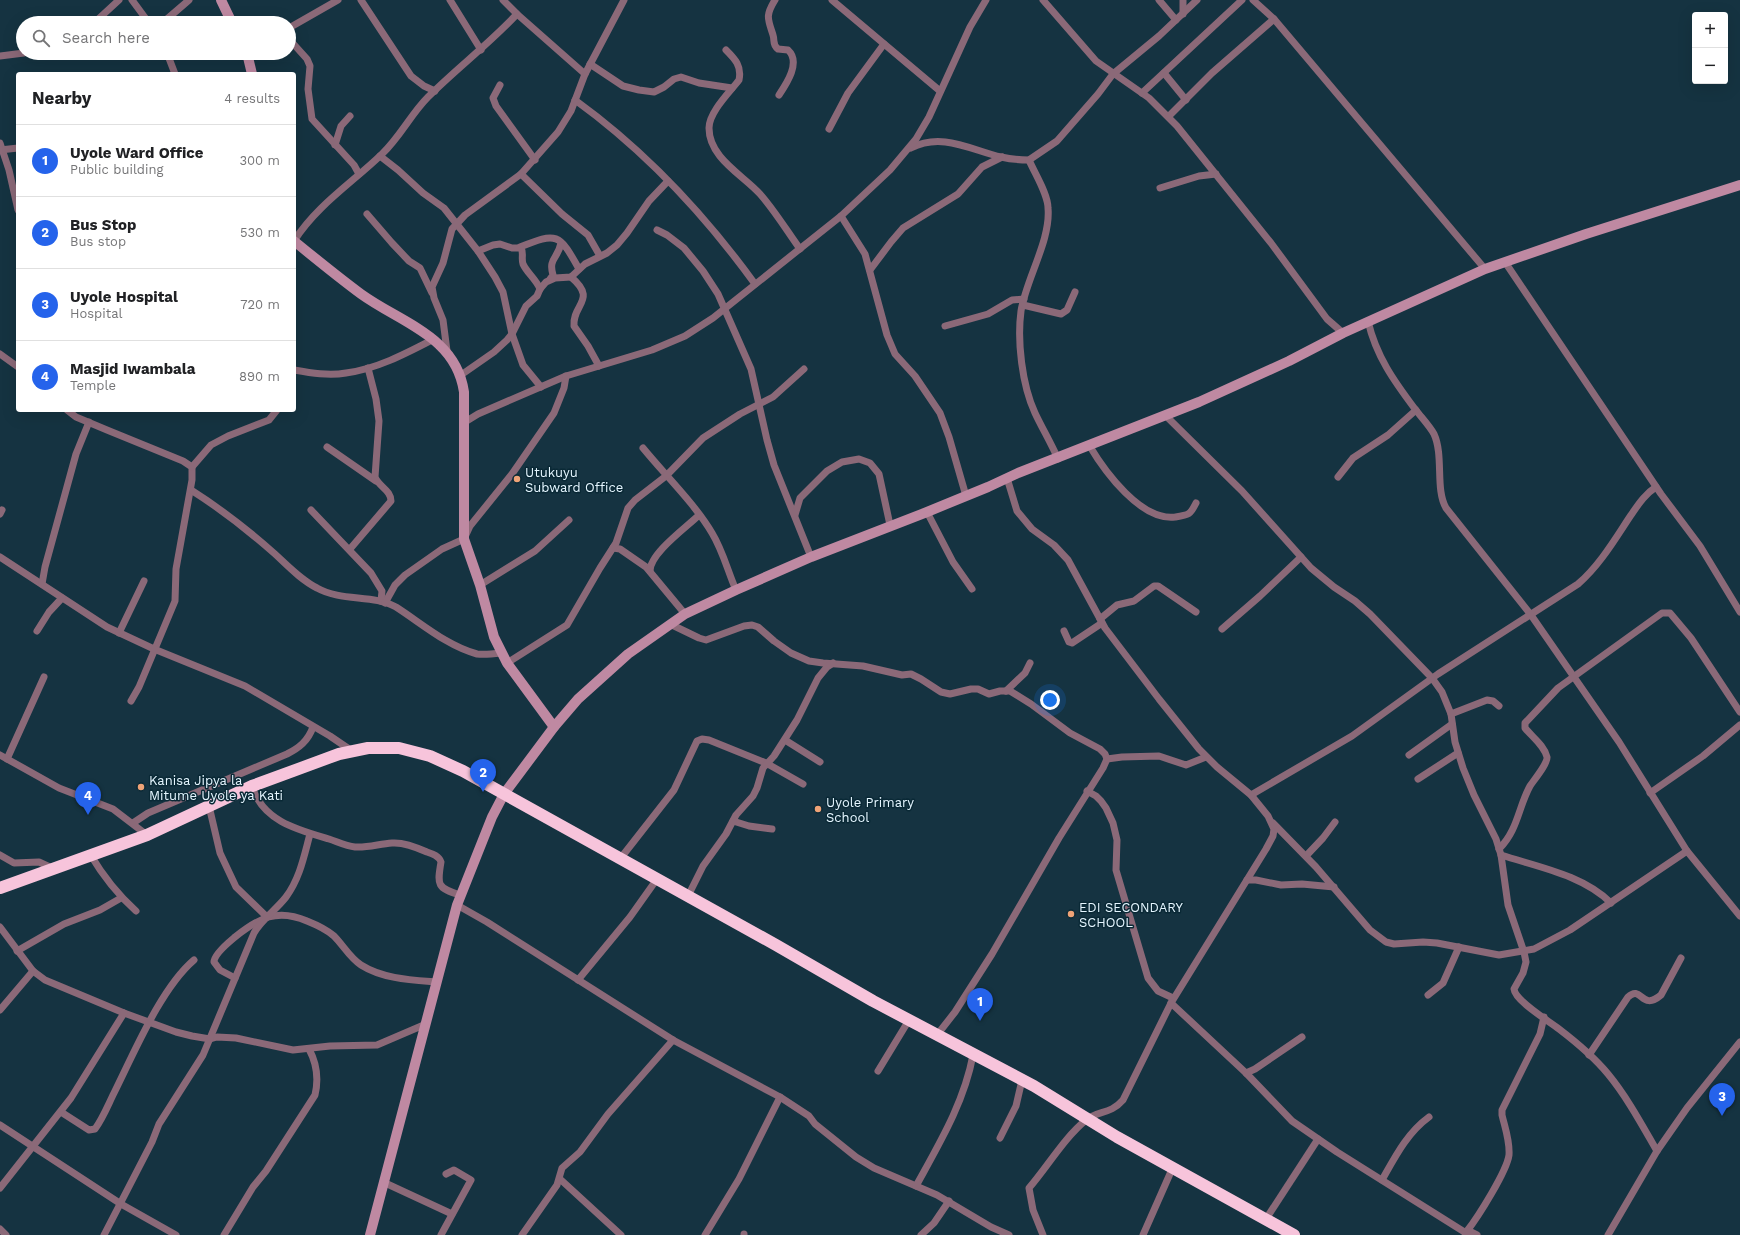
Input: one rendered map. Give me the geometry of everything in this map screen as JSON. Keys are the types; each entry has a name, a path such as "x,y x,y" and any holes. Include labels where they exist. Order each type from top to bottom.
{"highway":[{"path":"0,888 147,834 252,786 352,750 399,748 416,752 463,771 909,1020 1022,1080 1087,1119 1294,1235"}],"street":[{"path":"102,16 119,0"},
{"path":"132,0 144,16"},
{"path":"170,16 189,0"},
{"path":"221,0 229,16"},
{"path":"296,24 338,0"},
{"path":"362,0 411,76 424,86 435,91"},
{"path":"450,0 482,50"},
{"path":"433,293 432,287 443,263 450,233 456,223 521,174 535,160 558,132 571,111 585,74 624,0"},
{"path":"775,0 771,6 768,20 773,34 774,45 778,49 788,50 792,54 794,62 786,84 779,95"},
{"path":"832,0 940,91"},
{"path":"465,422 478,414 566,376 652,350 670,343 699,327 724,310 841,216 890,170 916,139 929,117 970,27 986,0"},
{"path":"1043,0 1090,56 1113,74 1142,93 1169,116 1276,249 1327,319 1343,333"},
{"path":"1159,0 1176,20"},
{"path":"1183,0 1183,14"},
{"path":"907,150 924,143 935,141 953,142 1002,157 1029,160 1063,135 1113,74 1183,14 1197,0"},
{"path":"1142,93 1242,0"},
{"path":"1253,0 1274,19 1485,269"},
{"path":"507,2 517,14 585,74"},
{"path":"296,238 312,216 380,156 412,114 435,91 482,50 517,14"},
{"path":"1169,116 1212,73 1274,19"},
{"path":"828,129 848,93 884,44"},
{"path":"296,47 310,66 308,85 312,118 354,165 359,174"},
{"path":"726,50 736,60 739,66 739,80 719,105 710,122 709,133 713,145 727,164 760,194 800,249"},
{"path":"0,56 16,54"},
{"path":"170,60 174,72"},
{"path":"249,60 252,72"},
{"path":"590,64 619,84 634,90 654,92 664,87 674,79 681,77 699,83 732,88"},
{"path":"1164,73 1186,100"},
{"path":"500,85 493,98 496,106 535,160"},
{"path":"575,100 623,140 668,181 694,208 755,284"},
{"path":"335,145 341,126 350,116"},
{"path":"16,148 1,148 16,203"},
{"path":"380,156 423,193 444,208 478,251 503,292 512,334 523,365 541,387"},
{"path":"870,270 903,228 958,194 982,168 1002,157"},
{"path":"1029,160 1048,202 1048,208 1046,227 1039,255 1023,302 1020,336 1026,387 1035,414 1058,459"},
{"path":"521,174 562,214 588,235 600,256"},
{"path":"1160,188 1199,176 1216,174"},
{"path":"571,278 579,269 607,253 623,239 643,209 668,181"},
{"path":"370,1235 457,905 487,827 504,794 554,727 578,699 628,654 685,614 811,556 927,512 1007,478 1199,402 1289,361 1343,333 1485,269 1740,185"},
{"path":"367,214 392,244 420,268 433,293 443,320 447,351"},
{"path":"841,216 862,247 870,270 874,290 895,354 915,376 940,413 949,437 966,496"},
{"path":"656,230 679,244 690,255 718,294 751,369 771,454 811,556"},
{"path":"478,251 500,244 512,248 520,247 534,241 551,237 555,238 561,243 579,269"},
{"path":"296,243 362,295 434,339 447,351 461,375 464,392 465,422 464,539 480,585 490,625 501,653 554,727"},
{"path":"461,375 499,348 512,334 526,306 537,296 540,289 553,274 551,264 559,253 561,243"},
{"path":"520,247 523,251 523,264 535,278 540,289"},
{"path":"1505,262 1656,486 1700,546 1740,612"},
{"path":"550,279 560,277 571,278 580,287 584,295 575,314 574,326 588,346 598,366"},
{"path":"945,326 988,314 1012,300 1061,314 1067,310 1076,292"},
{"path":"1368,322 1379,357 1433,433 1437,443 1442,499 1446,508 1531,615 1575,676 1619,742 1687,851 1740,916"},
{"path":"296,370 330,374 346,373 368,368 404,354 434,339"},
{"path":"0,354 16,366"},
{"path":"368,368 378,412 378,430 374,467 376,481"},
{"path":"507,663 567,625 618,539 628,508 642,494 666,476 703,438 779,393 804,369"},
{"path":"383,602 394,585 405,575 442,549 464,539 470,526 507,481 554,413 564,388 566,376"},
{"path":"1338,477 1354,458 1388,435 1416,410"},
{"path":"70,412 76,417 174,457 192,467"},
{"path":"131,701 139,686 175,601 176,569 190,490 192,467 211,445 228,436 270,420 276,412"},
{"path":"1165,415 1242,491 1301,557 1322,578 1355,601 1370,614 1432,678 1442,692 1451,714 1458,753 1474,795 1500,852 1508,905 1524,952 1525,969 1514,991 1526,1004 1544,1017 1589,1055 1608,1075 1623,1094 1657,1151"},
{"path":"42,584 76,454 89,422"},
{"path":"1090,445 1109,475 1118,485 1138,503 1157,514 1168,518 1184,516 1192,510 1196,503"},
{"path":"327,447 376,481 389,493 391,501 350,549"},
{"path":"643,448 699,515 716,541 736,590"},
{"path":"795,515 800,498 827,471 842,462 859,459 870,463 879,474 890,525"},
{"path":"1007,478 1017,511 1032,529 1054,545 1068,560 1101,621 1167,710 1206,757 1251,795 1273,823 1306,856 1370,930 1386,942 1394,944 1423,942 1437,943 1499,955 1524,952 1545,944 1570,930 1687,851"},
{"path":"1251,795 1358,732 1432,678 1531,615 1586,577 1603,556 1646,495 1656,486"},
{"path":"190,490 234,519 310,584 337,596 383,602 466,650 485,654 501,653"},
{"path":"311,510 365,566 380,586 383,602"},
{"path":"927,512 953,562 972,589"},
{"path":"650,571 651,563 657,555 699,515"},
{"path":"480,585 535,551 569,520"},
{"path":"613,548 620,549 650,571 685,614"},
{"path":"0,557 91,618 154,649 244,686 352,750"},
{"path":"1222,629 1260,596 1301,557"},
{"path":"119,633 144,581"},
{"path":"1064,631 1069,642 1072,643 1101,621 1117,605 1131,602 1154,586 1158,586 1196,612"},
{"path":"37,631 62,598"},
{"path":"1500,852 1512,834 1524,798 1547,758 1541,746 1525,728 1524,723 1558,688 1634,632 1666,612 1673,616 1692,638 1740,712"},
{"path":"670,624 706,640 744,626 752,625 758,627 781,647 796,655 816,662 863,666 902,675 911,674 941,692 950,694 971,689 978,689 989,694 1006,691 1015,693 1070,733 1100,749 1107,759"},
{"path":"688,896 703,866 733,821 753,796 757,788 762,768 774,756 784,740 805,706 818,678 827,667 833,663"},
{"path":"1006,691 1025,673 1030,663"},
{"path":"44,677 3,757 60,788 104,804 147,834"},
{"path":"1451,714 1486,700 1493,701 1499,706"},
{"path":"1409,755 1452,724"},
{"path":"1650,793 1703,756 1740,725"},
{"path":"133,823 148,813 287,754 303,744 313,727"},
{"path":"620,859 674,790 698,741 702,739 766,763 802,784"},
{"path":"784,740 820,762"},
{"path":"1418,779 1458,753"},
{"path":"1107,759 1159,756 1186,766 1206,757"},
{"path":"937,1035 955,1012 992,954 1027,893 1099,775 1107,759"},
{"path":"252,786 256,799 266,811 285,824 310,834 348,846 364,847 397,843 423,850 440,859 441,862 438,879 440,886 444,890 460,895"},
{"path":"1088,791 1101,801 1113,823 1116,840 1116,870 1148,978 1158,991 1172,1000 1283,1112 1318,1139 1466,1233 1477,1235"},
{"path":"209,806 220,853 237,890 267,917"},
{"path":"733,821 749,826 772,829"},
{"path":"1306,856 1323,838 1335,822"},
{"path":"1043,1235 1032,1210 1028,1189 1055,1154 1087,1119 1110,1110 1123,1100 1172,1000 1273,836 1273,823"},
{"path":"104,1235 152,1142 159,1124 203,1055 254,933 259,925 286,897 298,876 310,834"},
{"path":"1500,852 1586,884 1600,892 1611,903"},
{"path":"90,854 102,874 121,898 136,912"},
{"path":"0,855 14,863 39,862 52,868"},
{"path":"578,980 630,917 657,879"},
{"path":"1247,880 1256,880 1281,885 1302,884 1334,887"},
{"path":"17,951 64,924 100,910 121,898"},
{"path":"457,905 488,922 673,1040 780,1097 809,1116 816,1124 864,1162 949,1201 1008,1235"},
{"path":"235,978 220,970 215,965 214,960 234,938 255,923 267,917 282,914 292,916 321,927 333,936 360,965 384,975 405,980 437,982"},
{"path":"0,927 33,972 60,987 176,1032 210,1039 217,1037 236,1038 288,1049 309,1049 330,1046 377,1044 426,1024"},
{"path":"1428,995 1442,982 1460,948"},
{"path":"1589,1055 1628,996 1632,993 1636,993 1647,1001 1656,999 1661,994 1681,958"},
{"path":"60,1112 89,1130 95,1129 150,1022 181,972 194,960"},
{"path":"0,1010 33,972"},
{"path":"0,1188 80,1085 124,1013"},
{"path":"1466,1233 1481,1210 1507,1162 1509,1145 1502,1110 1540,1034 1544,1017"},
{"path":"878,1071 909,1020"},
{"path":"1246,1073 1266,1062 1302,1037"},
{"path":"522,1235 560,1179 562,1168 580,1152 608,1114 673,1040"},
{"path":"1608,1235 1657,1151 1695,1097 1740,1042"},
{"path":"224,1235 253,1187 266,1171 315,1095 317,1066 309,1049"},
{"path":"916,1186 953,1118 964,1090 973,1055"},
{"path":"1000,1138 1016,1106 1022,1080"},
{"path":"705,1235 739,1179 780,1097"},
{"path":"1382,1180 1411,1134 1429,1117"},
{"path":"0,1125 121,1204 176,1235"},
{"path":"1266,1219 1318,1139"},
{"path":"1144,1235 1173,1167"},
{"path":"441,1235 470,1180 454,1170 446,1174"},
{"path":"560,1179 621,1235"},
{"path":"383,1182 452,1214"},
{"path":"921,1235 934,1224 949,1201"},
{"path":"0,1229 6,1235"}],"place":[{"name":"Utukuyu Subward Office","path":"517,479"},
{"name":"Kanisa Jipya la Mitume Uyole ya Kati","path":"141,787"},
{"name":"Bus Stop","path":"483,792"},
{"name":"Uyole Primary School","path":"818,809"},
{"name":"Masjid Iwambala","path":"88,815"},
{"name":"EDI SECONDARY SCHOOL","path":"1071,914"},
{"name":"Uyole Ward Office","path":"980,1021"},
{"name":"Uyole Hospital","path":"1722,1116"}]}
